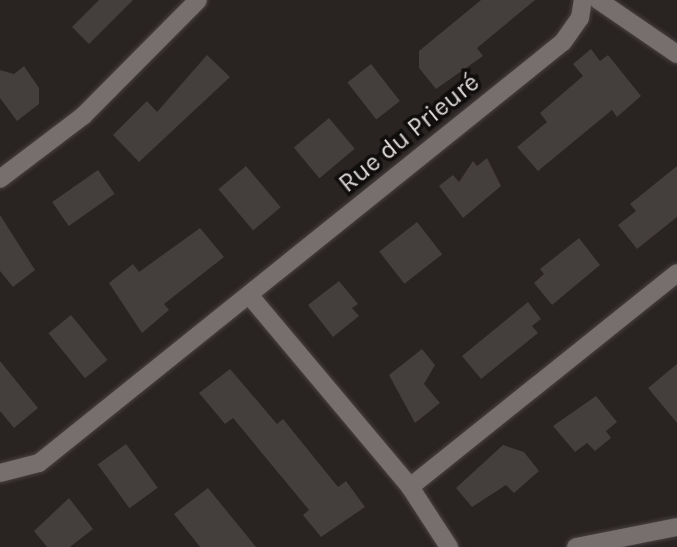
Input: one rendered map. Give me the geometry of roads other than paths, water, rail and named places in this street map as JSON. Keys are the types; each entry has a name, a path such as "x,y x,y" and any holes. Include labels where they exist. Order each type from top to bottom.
{"street":[{"path":"0,179 83,116 198,0"},
{"name":"Rue du Prieuré","path":"0,472 39,463 250,296 563,42 580,18 583,0"},
{"path":"598,0 677,54"},
{"path":"410,487 677,273"},
{"path":"250,296 410,487 449,547"},
{"path":"576,547 677,527"}]}
